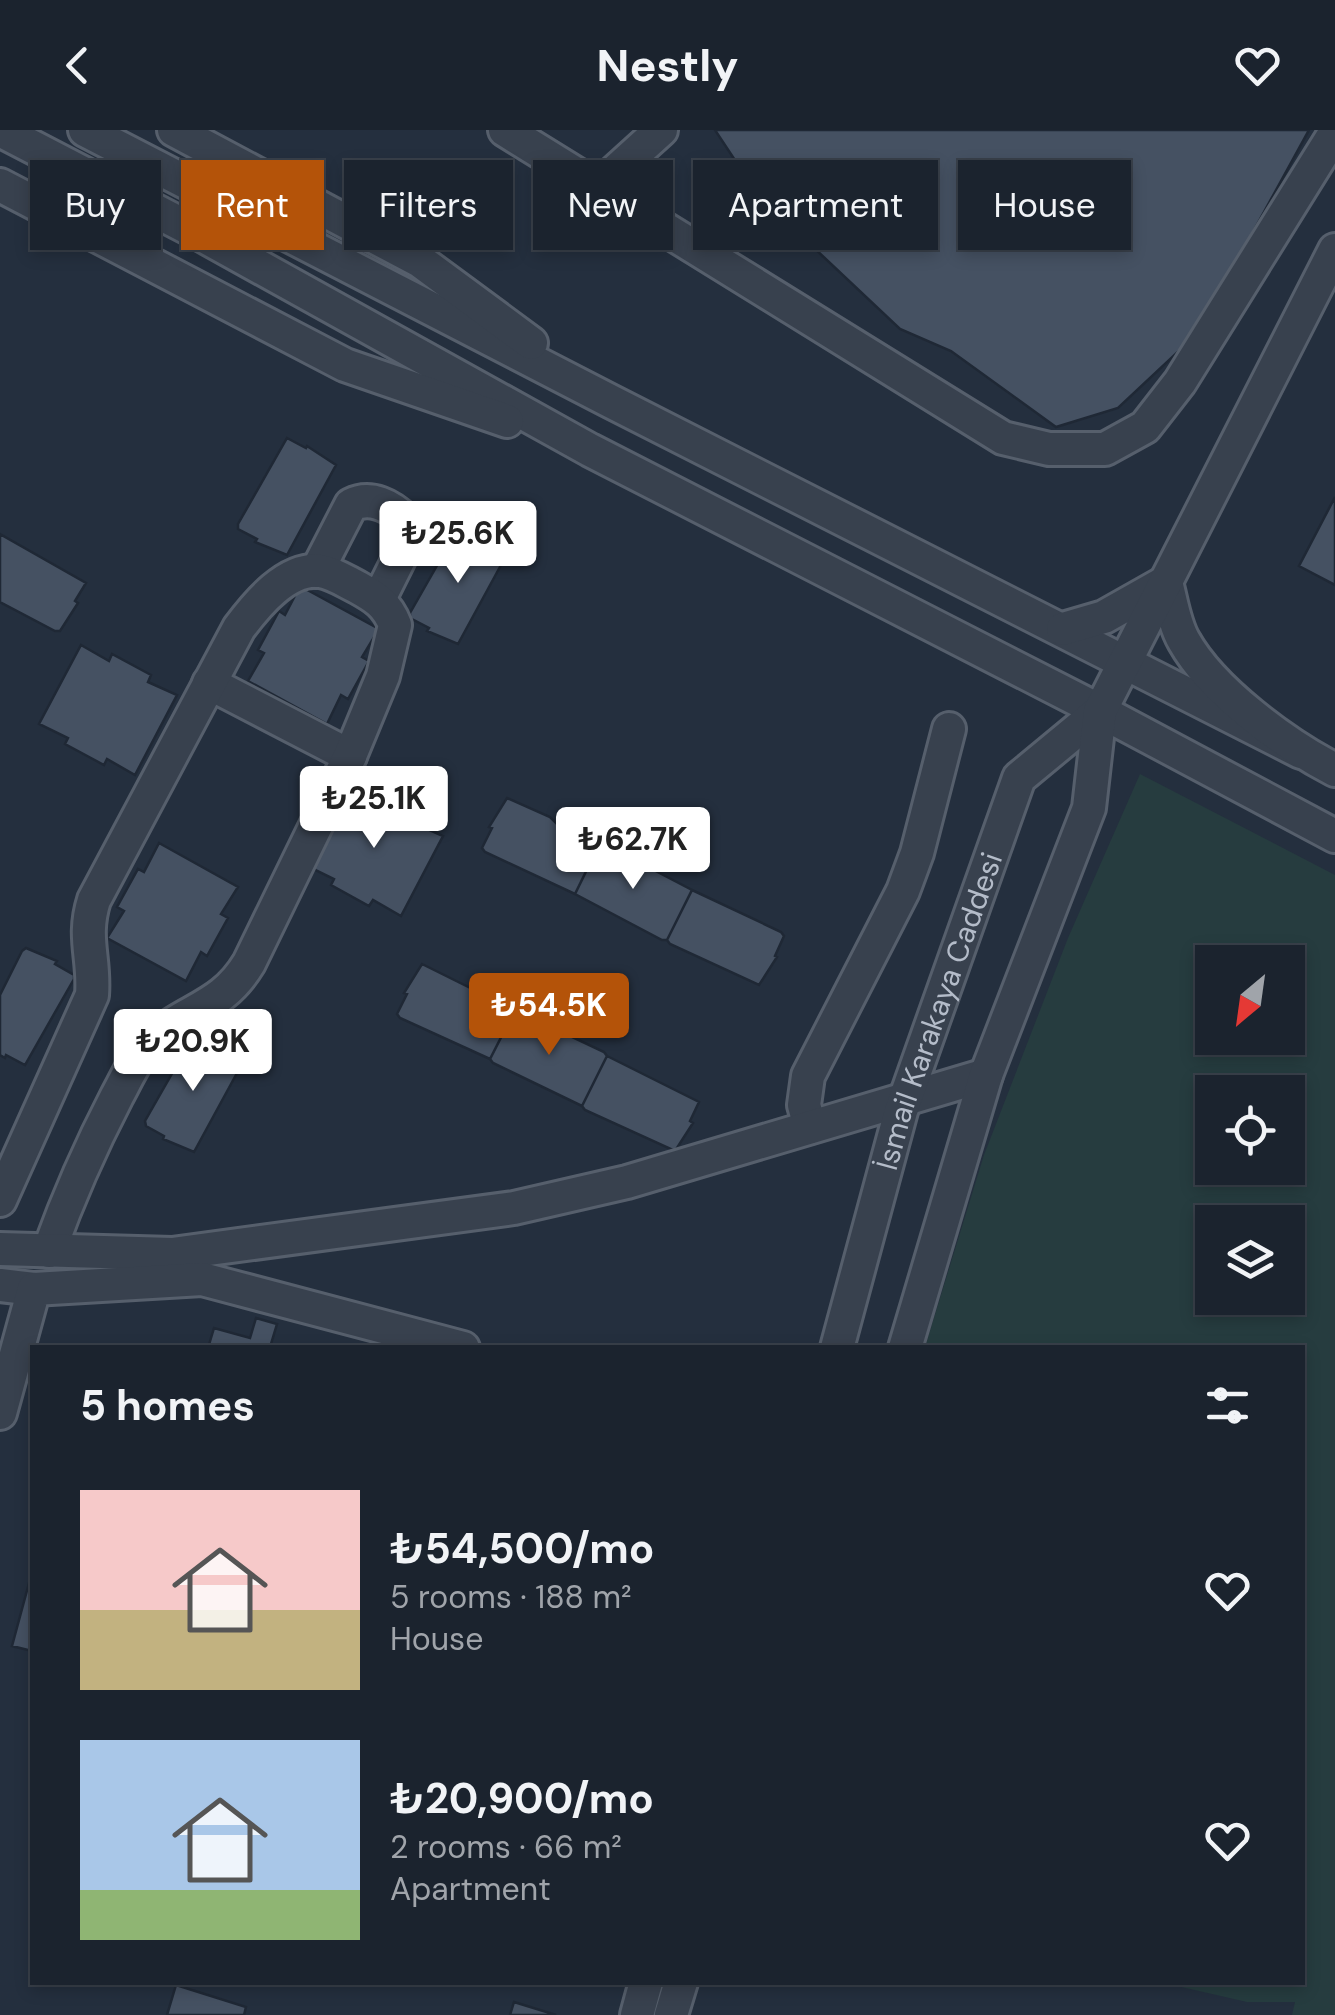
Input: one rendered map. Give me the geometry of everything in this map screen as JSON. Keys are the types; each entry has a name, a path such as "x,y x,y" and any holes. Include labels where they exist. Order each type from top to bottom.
{"street":[{"path":"0,130 202,235 590,450 1335,836"},
{"path":"85,130 1335,770"},
{"path":"174,130 420,261 612,402"},
{"path":"505,130 554,160"},
{"path":"628,160 662,130"},
{"path":"673,233 1003,438 1050,449 1105,449 1146,428 1180,382 1335,134"},
{"path":"0,185 344,365 590,450"},
{"name":"İsmail Karakaya Caddesi","path":"905,1345 986,1075 1088,808 1100,711 1335,250"},
{"path":"317,570 351,505 370,500 385,506 406,521 410,538 378,599"},
{"path":"0,1200 92,994 94,976 87,930 94,900 239,628 286,580 317,570 378,599 391,615 394,636 382,676 350,756 241,976 214,1002 162,1032 140,1054 98,1132 49,1251"},
{"path":"1063,629 1104,616 1166,582 1183,640 1228,695 1301,752"},
{"path":"209,684 350,756"},
{"name":"İsmail Karakaya Caddesi","path":"838,1345 905,1099 1019,778 1100,711"},
{"path":"810,1127 804,1105 808,1076 903,891 917,853 949,729"},
{"path":"0,1249 172,1254 514,1208 627,1182 986,1075"},
{"path":"0,1285 34,1289 202,1279 451,1345"},
{"path":"0,1413 34,1289"},
{"path":"637,2015 645,1985"},
{"path":"671,2015 681,1985"}],"green space":[{"path":"1140,774 1335,875 1335,2015 1292,2015 1295,2002 1247,2002 1173,1985 1305,1985 1305,1345 926,1345 984,1155 1068,938"}],"building":[{"path":"715,130 1309,130 1197,334 1118,408 1056,427 951,351 900,329 816,250 938,250 938,160 735,160"},
{"path":"287,438 336,465 287,555 255,542 257,539 238,529 238,524"},
{"path":"1335,497 1335,585 1299,566"},
{"path":"459,527 507,554 458,644 427,631 429,628 410,618 410,613"},
{"path":"0,534 86,583 60,631 0,602"},
{"path":"300,586 379,629 362,657 369,661 348,699 341,695 327,724 248,681 264,653 258,650 279,611 285,615"},
{"path":"81,645 109,661 112,654 151,675 148,682 177,695 135,775 107,759 104,765 65,744 68,738 39,724"},
{"path":"347,786 375,802 379,796 417,816 414,823 443,836 401,916 373,900 369,906 331,885 334,879 305,865"},
{"path":"507,798 599,845 575,894 482,848 492,828 489,827"},
{"path":"159,843 238,887 221,914 228,918 207,956 201,952 186,981 107,938 124,911 117,907 138,869 144,872"},
{"path":"604,844 692,890 667,940 575,894 599,845"},
{"path":"692,890 784,936 777,957 759,985 667,940"},
{"path":"26,948 57,961 55,964 74,975 74,979 25,1065 0,1055 0,995"},
{"path":"422,964 515,1010 490,1059 397,1014 407,994 404,993"},
{"path":"515,1010 607,1056 582,1106 490,1059"},
{"path":"194,1035 213,1046 215,1043 243,1062 194,1152 163,1139 145,1121"},
{"path":"607,1056 699,1102 690,1121 693,1123 675,1151 582,1106"},
{"path":"256,1318 277,1324 271,1344 274,1345 209,1345 214,1328 250,1338"},
{"path":"30,1579 30,1650 12,1646"},
{"path":"176,1985 246,2007 244,2015 167,2015"},
{"path":"514,2002 556,2015 510,2015"}]}
